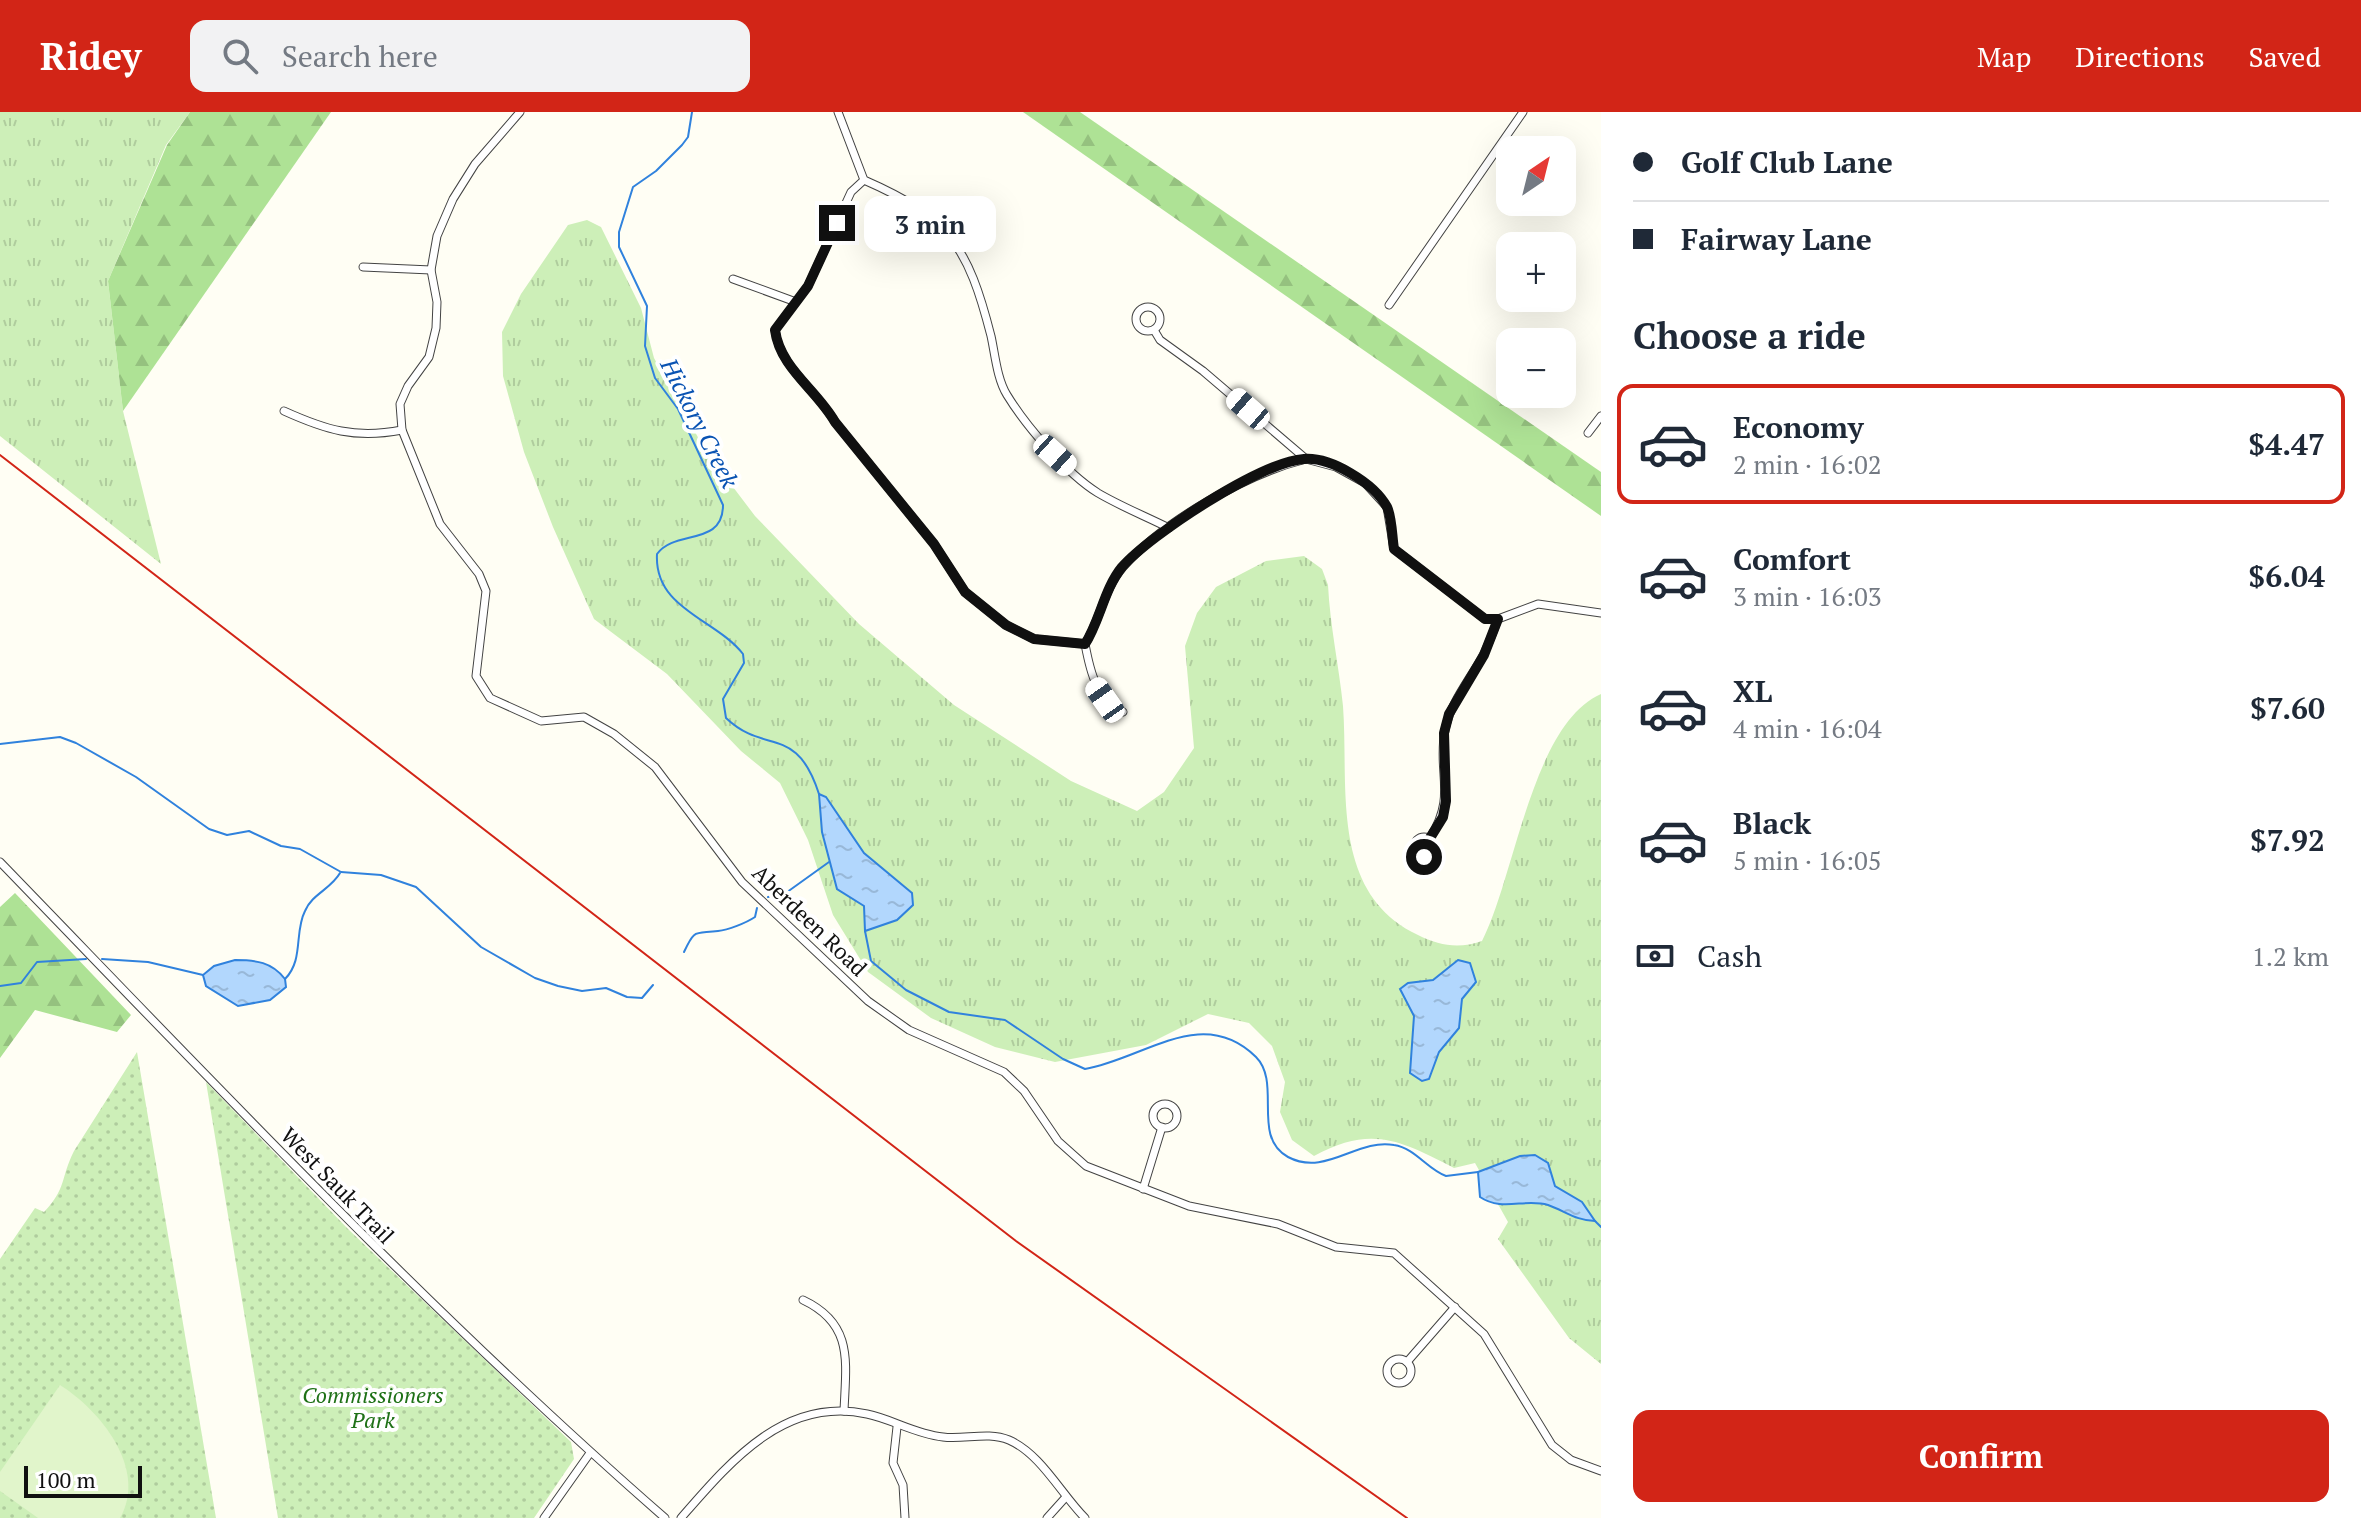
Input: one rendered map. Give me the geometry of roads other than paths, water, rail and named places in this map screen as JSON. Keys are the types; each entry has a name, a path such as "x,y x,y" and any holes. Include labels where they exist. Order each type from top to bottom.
{"street":[{"name":"Aberdeen Road","path":"520,112 475,164 453,199 437,236 431,270 437,302 436,328 429,357 408,386 400,404 402,430 440,524 479,574 486,591 476,676 490,698 541,721 584,717 614,734 655,767 742,882 868,1001 909,1030 1004,1072 1024,1091 1058,1141 1086,1166 1189,1206 1278,1224 1336,1247 1394,1253 1484,1334 1552,1445 1571,1460 1601,1471"},
{"path":"838,112 864,180 906,198 956,240 967,263 989,330 1005,392 1028,424 1095,491 1169,528"},
{"path":"1389,305 1523,112"},
{"path":"864,180 851,192 808,286 775,330 777,345 786,361 822,399 835,422 934,544 965,592 1006,625 1034,639 1085,644"},
{"path":"363,267 431,270"},
{"path":"733,279 796,302"},
{"path":"1154,330 1160,340 1203,371 1306,459 1336,467 1365,483 1387,507 1394,549 1485,619 1498,619 1538,604 1601,613"},
{"path":"284,411 326,430 373,436 402,430"},
{"path":"1588,433 1601,416"},
{"path":"1123,712 1105,700 1091,681 1085,644 1121,568 1169,528 1250,478 1306,459"},
{"path":"1430,838 1443,817 1446,801 1444,733 1449,714 1484,655 1498,619"},
{"name":"West Sauk Trail","path":"0,862 368,1243 590,1453 665,1518"},
{"path":"1143,1189 1162,1127"},
{"path":"803,1300 820,1308 840,1330 846,1356 844,1411"},
{"path":"1407,1362 1455,1307"},
{"path":"681,1518 726,1467 759,1437 801,1418 844,1411 870,1414 897,1427 944,1438 987,1436 1009,1440 1033,1456 1065,1498 1085,1518"},
{"path":"897,1427 893,1463 903,1485 905,1518"},
{"path":"544,1518 590,1453"},
{"path":"1047,1518 1065,1498"}],"water":[{"path":"819,794 826,797 864,853 912,893 913,905 897,920 865,931 864,906 837,889 822,832"},
{"path":"235,960 269,966 285,979 286,987 270,1000 238,1006 206,986 203,975 214,966"},
{"path":"1458,960 1470,963 1476,982 1462,999 1459,1028 1439,1052 1429,1079 1422,1081 1410,1073 1414,1016 1400,989 1408,983 1433,980"},
{"path":"1535,1155 1548,1163 1555,1186 1582,1202 1595,1221 1577,1218 1539,1203 1497,1204 1480,1197 1478,1172 1520,1156"}],"waterway":[{"name":"Hickory Creek","path":"692,112 688,137 682,145 656,171 633,187 619,232 619,247 647,306 645,346 655,378 678,409 723,505 721,518 715,527 665,546 657,554 659,573 665,588 676,601 718,631 743,654 744,663 723,699 726,718 754,736 790,749 810,772 819,794"},
{"path":"0,744 60,737 136,777 209,829 227,835 249,831 281,846 300,849 341,872 381,875 416,887 481,947 535,978 582,991 606,988 627,997 642,998 653,985"},
{"path":"768,897 783,895 829,862"},
{"path":"285,979 295,963 305,911 340,873"},
{"path":"684,952 696,934 742,924 755,917 757,908"},
{"name":"Hickory Creek","path":"865,931 871,961 906,990 949,1012 1005,1020 1063,1059 1085,1069 1172,1039 1194,1035 1215,1035 1236,1042 1256,1057 1263,1068 1267,1081 1271,1137 1277,1148 1288,1157 1315,1163 1380,1144 1394,1145 1408,1150 1446,1176 1478,1172"},
{"path":"0,986 21,983 37,962 86,959"},
{"path":"102,959 148,962 203,975"},
{"name":"Hickory Creek","path":"1595,1221 1601,1227"}],"railway":[{"path":"0,455 1016,1241 1407,1518"}],"park label":[{"name":"Commissioners Park","path":"373,1406"}]}
